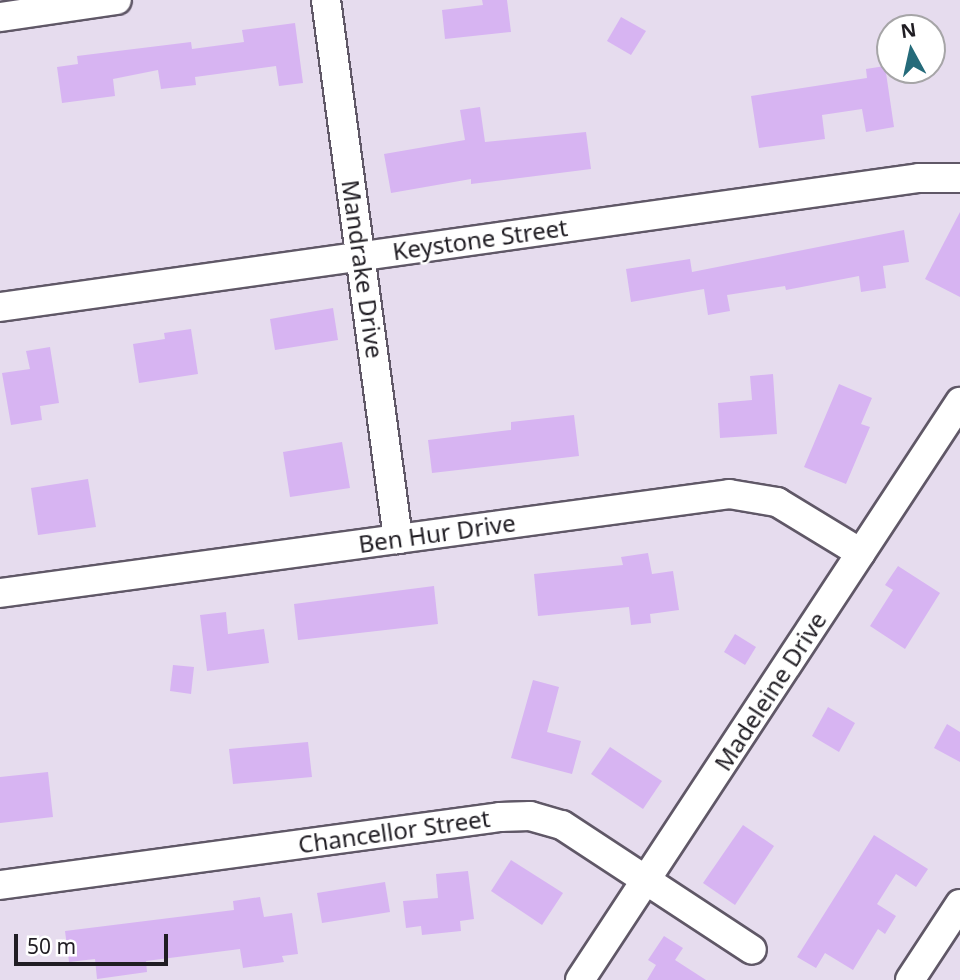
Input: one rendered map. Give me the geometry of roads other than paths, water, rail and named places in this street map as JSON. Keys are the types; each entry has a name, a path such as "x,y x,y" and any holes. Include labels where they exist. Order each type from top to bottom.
{"street":[{"path":"0,17 117,0"},
{"name":"Mandrake Drive","path":"326,0 398,539"},
{"name":"Keystone Street","path":"0,307 919,178 960,178"},
{"name":"Madeleine Drive","path":"580,980 960,402"},
{"name":"Ben Hur Drive","path":"0,593 746,493 776,502 860,553"},
{"name":"Chancellor Street","path":"0,885 520,816 562,825 752,950"},
{"path":"910,980 960,904"}]}
